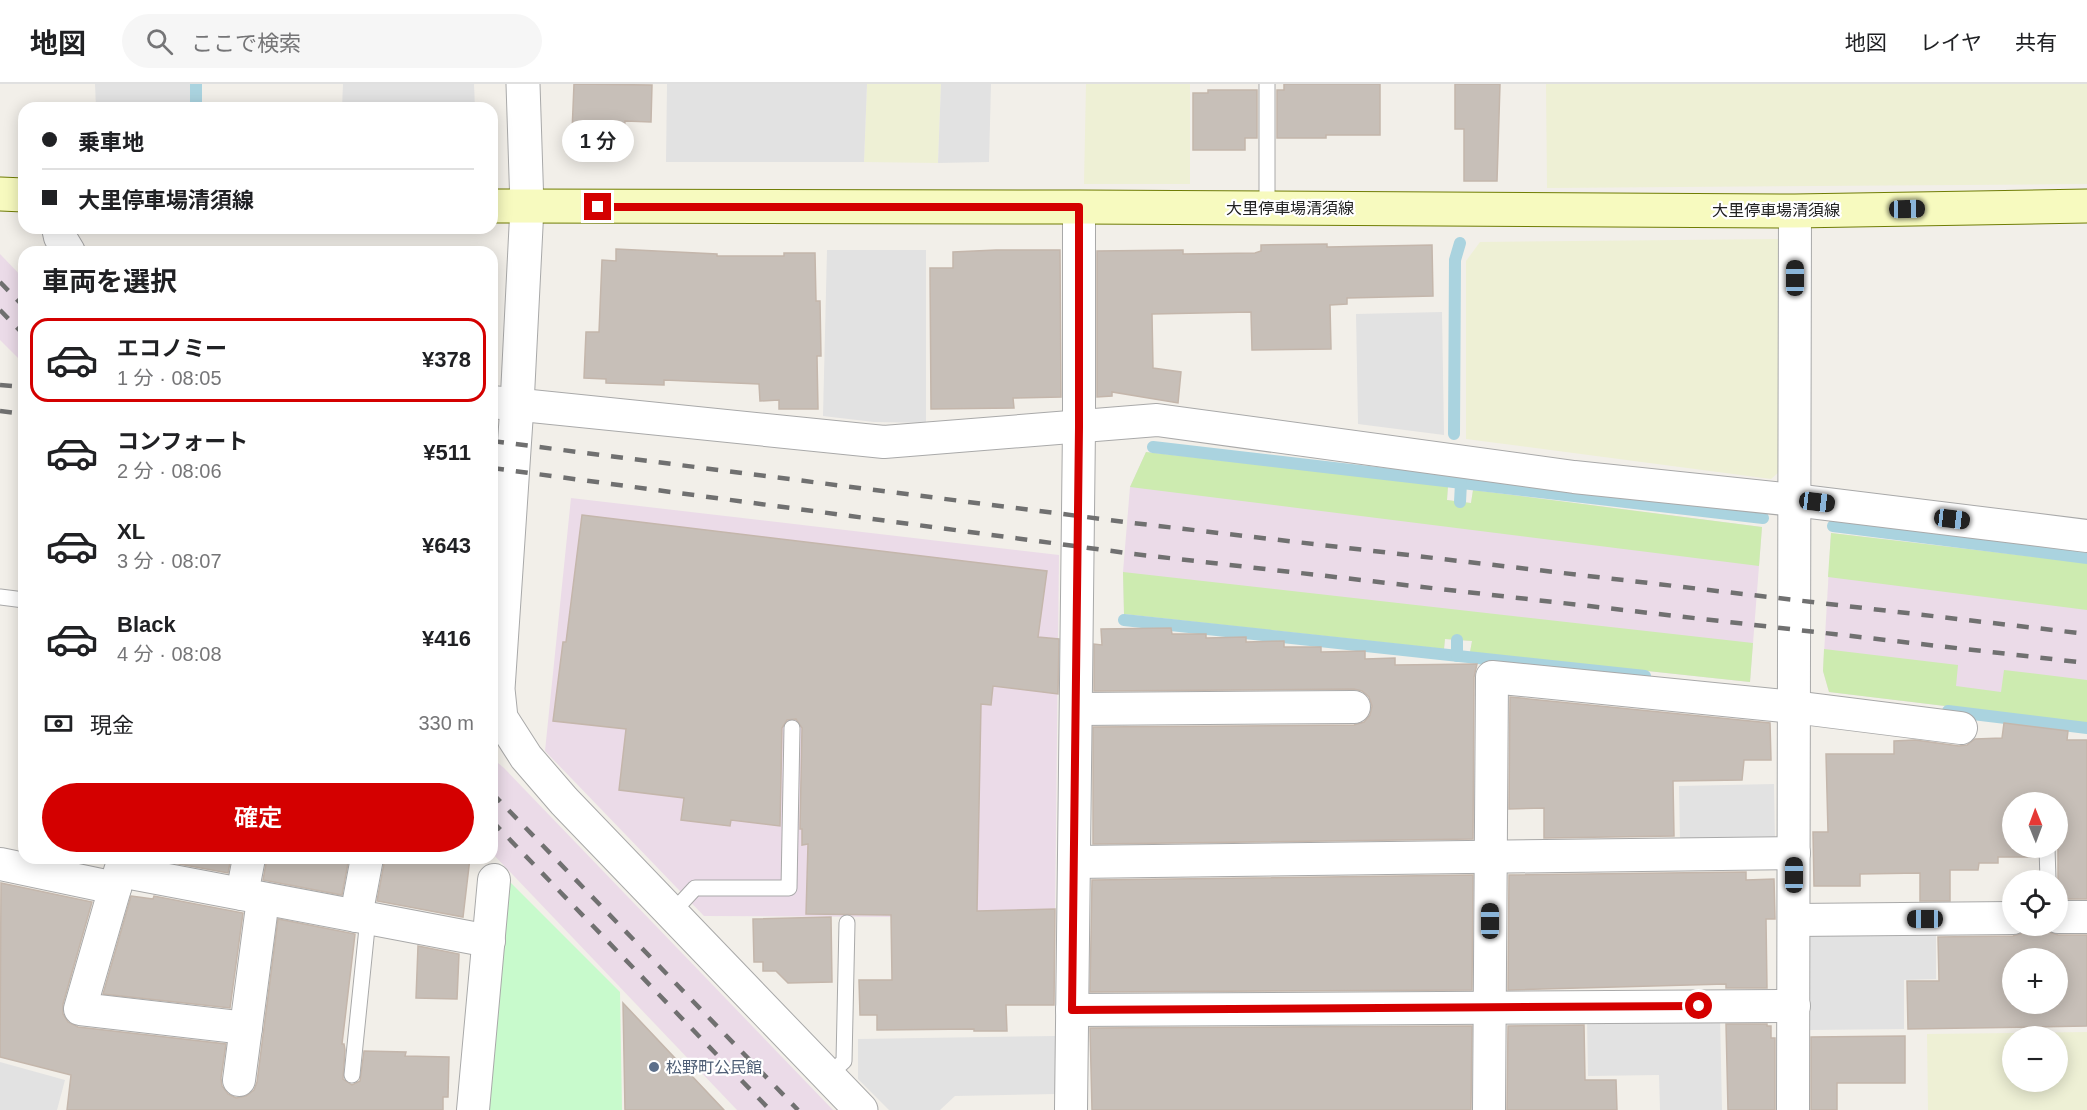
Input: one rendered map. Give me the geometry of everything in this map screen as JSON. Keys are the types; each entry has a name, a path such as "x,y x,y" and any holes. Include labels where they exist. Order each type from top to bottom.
{"main road":[{"path":"0,195 18,195"},
{"name":"大里停車場清須線","path":"498,206 1795,211 2087,206"}],"street":[{"path":"524,84 527,207 504,403 498,689 501,718 526,758 564,801 861,1110"},
{"path":"1071,1110 1079,427 1079,207"},
{"path":"1793,1110 1795,211"},
{"path":"504,403 884,442 1157,420 1574,477 1794,500 2087,536"},
{"path":"1489,1110 1491,676 1794,707 1961,728"},
{"path":"1076,709 1354,707"},
{"path":"1074,862 1794,852"},
{"path":"0,864 120,873 489,941"},
{"path":"239,1080 246,1028 253,897 250,864"},
{"path":"362,917 366,864"},
{"path":"120,873 80,1009 246,1028"},
{"path":"472,1110 494,880"},
{"path":"2068,917 2087,917"},
{"path":"1794,920 2002,918"},
{"path":"1072,1010 1794,1006"}],"lane":[{"path":"1267,84 1267,208"},
{"path":"0,597 18,599"},
{"path":"671,914 695,888 789,888 792,728"},
{"path":"352,1075 362,917"},
{"path":"828,1076 844,1061 847,923"}],"shaded area":[{"path":"95,84 191,84 190,102 96,102"},
{"path":"343,84 474,84 475,102 342,102"},
{"path":"667,84 867,84 864,162 666,162"},
{"path":"941,84 991,84 989,162 938,163"},
{"path":"827,250 926,250 926,423 874,422 823,416"},
{"path":"0,254 18,273 18,358 0,340"},
{"path":"1442,312 1444,435 1358,424 1356,314"},
{"path":"1146,452 1448,486 1447,500 1460,502 1471,503 1473,490 1762,527 1750,682 1470,652 1472,641 1445,639 1444,649 1124,614 1123,572 1130,487"},
{"path":"571,498 1059,555 1055,918 704,916 545,751"},
{"path":"1831,533 2087,563 2087,723 1829,692 1823,671"},
{"path":"498,763 833,1110 737,1110 498,859"},
{"path":"1774,784 1775,842 1680,843 1679,786"},
{"path":"1936,931 1936,979 1904,980 1904,1029 1810,1030 1809,933"},
{"path":"1720,1016 1722,1110 1660,1110 1659,1075 1588,1076 1587,1018"},
{"path":"1055,1036 1056,1094 955,1096 940,1110 889,1110 858,1079 858,1039"},
{"path":"0,1062 65,1080 57,1110 0,1110"}],"green space":[{"path":"867,84 941,84 938,163 864,162"},
{"path":"1086,84 1190,84 1190,184 1084,184"},
{"path":"1546,84 2087,84 2087,184 1547,188"},
{"path":"1779,239 1779,472 1771,479 1466,439 1466,261 1480,242"},
{"path":"1146,452 1448,486 1447,500 1471,503 1473,490 1762,527 1759,566 1130,487"},
{"path":"1831,533 2087,563 2087,610 1828,577"},
{"path":"1123,572 1753,643 1750,682 1470,652 1472,641 1445,639 1444,649 1124,614"},
{"path":"1824,649 1958,665 1956,686 2001,692 2004,670 2087,680 2087,723 1829,692 1823,671"},
{"path":"510,882 620,992 622,1110 488,1110"},
{"path":"2068,1032 2087,1032 2087,1110 1928,1110 1927,1034 2002,1033 2002,1092 2068,1092"}],"building":[{"path":"574,84 652,85 651,122 625,121 624,134 572,132"},
{"path":"1284,84 1380,84 1380,135 1277,138 1277,90 1284,90"},
{"path":"1455,84 1500,84 1497,181 1464,181 1464,129 1455,129"},
{"path":"1208,90 1257,90 1257,138 1245,138 1245,150 1193,150 1193,93 1208,93"},
{"path":"1327,244 1327,247 1432,245 1433,296 1347,298 1347,304 1330,305 1331,349 1252,350 1251,312 1152,314 1153,368 1181,372 1178,403 1112,392 1112,396 1097,397 1097,251 1183,250 1183,254 1255,253 1261,251 1261,245"},
{"path":"616,249 717,254 717,256 784,256 784,253 815,253 816,301 820,301 821,356 817,356 818,409 779,409 779,400 760,401 759,384 664,380 664,385 606,383 606,379 584,378 586,332 599,332 602,260 616,261"},
{"path":"1060,250 1061,397 1013,398 1014,408 931,409 930,268 953,268 953,252"},
{"path":"582,515 1047,571 1038,637 1059,639 1058,694 993,686 991,705 981,704 977,911 1055,909 1054,1005 1006,1005 1007,1031 877,1030 877,1015 860,1015 859,980 892,980 891,915 806,914 808,844 802,845 802,829 800,829 802,728 796,719 787,720 782,728 780,826 731,820 730,826 681,820 684,798 619,790 626,729 553,721 563,642 566,642"},
{"path":"1171,628 1172,634 1206,634 1206,638 1246,637 1246,642 1284,641 1284,647 1321,647 1321,652 1365,651 1365,659 1395,658 1395,665 1477,664 1474,677 1473,839 1093,844 1093,727 1354,725 1364,722 1370,715 1372,706 1369,697 1362,691 1354,689 1094,691 1094,644 1102,645 1101,629"},
{"path":"1510,697 1770,723 1771,760 1744,760 1742,780 1673,781 1674,836 1544,838 1544,808 1509,809"},
{"path":"2004,723 2068,731 2067,740 2087,740 2087,899 2068,899 2068,870 2058,870 2058,858 2068,858 2068,792 2002,792 2002,857 1998,857 1998,863 1979,863 1978,870 1950,870 1950,901 1920,901 1920,873 1860,874 1860,886 1814,886 1813,832 1828,832 1826,754 1894,754 1894,741 1915,740 1959,746 1967,745 1975,739 2002,738"},
{"path":"178,864 230,864 228,873"},
{"path":"266,864 348,864 342,895 263,880"},
{"path":"384,864 469,864 463,917 377,901"},
{"path":"1746,872 1746,880 1774,879 1775,919 1766,919 1767,988 1726,988 1726,984 1508,990 1509,875"},
{"path":"1473,875 1472,990 1090,992 1092,880"},
{"path":"1,883 92,902 63,1004 63,1014 68,1022 78,1027 226,1044 222,1086 228,1094 236,1098 246,1096 254,1090 257,1082 278,919 355,934 342,1044 345,1050 343,1079 352,1085 360,1081 364,1051 406,1052 405,1056 449,1057 448,1097 443,1097 443,1110 67,1110 71,1075 0,1057"},
{"path":"131,896 153,899 154,896 243,913 230,1008 103,994"},
{"path":"831,917 832,982 788,983 776,971 763,971 763,962 754,962 753,919"},
{"path":"2087,935 2087,1026 1908,1029 1907,981 1939,981 1938,937"},
{"path":"418,946 459,954 457,999 416,998"},
{"name":"松野町公民館","path":"623,1003 724,1110 625,1110"},
{"path":"1726,1024 1767,1024 1771,1026 1771,1038 1775,1038 1775,1110 1728,1110"},
{"path":"1584,1025 1585,1080 1616,1080 1617,1110 1507,1110 1508,1026"},
{"path":"1472,1026 1471,1110 1092,1110 1090,1028"},
{"path":"1905,1036 1905,1083 1837,1083 1837,1110 1811,1110 1811,1037"}],"waterway":[{"path":"196,84 196,102"},
{"path":"1454,434 1455,260 1460,243"},
{"path":"1153,447 1763,518"},
{"path":"1460,502 1461,483"},
{"path":"1833,526 2087,558"},
{"path":"1124,620 1645,676"},
{"path":"1457,640 1457,656"},
{"path":"1948,711 2087,728"}],"railway":[{"path":"0,282 18,301"},
{"path":"0,310 18,329"},
{"path":"0,385 18,386"},
{"path":"0,411 18,413"},
{"path":"498,442 1133,523 2087,634"},
{"path":"498,469 1134,554 2087,663"},
{"path":"498,799 798,1110"},
{"path":"498,827 770,1110"}],"place":[{"name":"松野町公民館","path":"654,1067"}],"route":[{"path":"598,207 1079,207 1079,427 1072,1010 1699,1006"}]}
